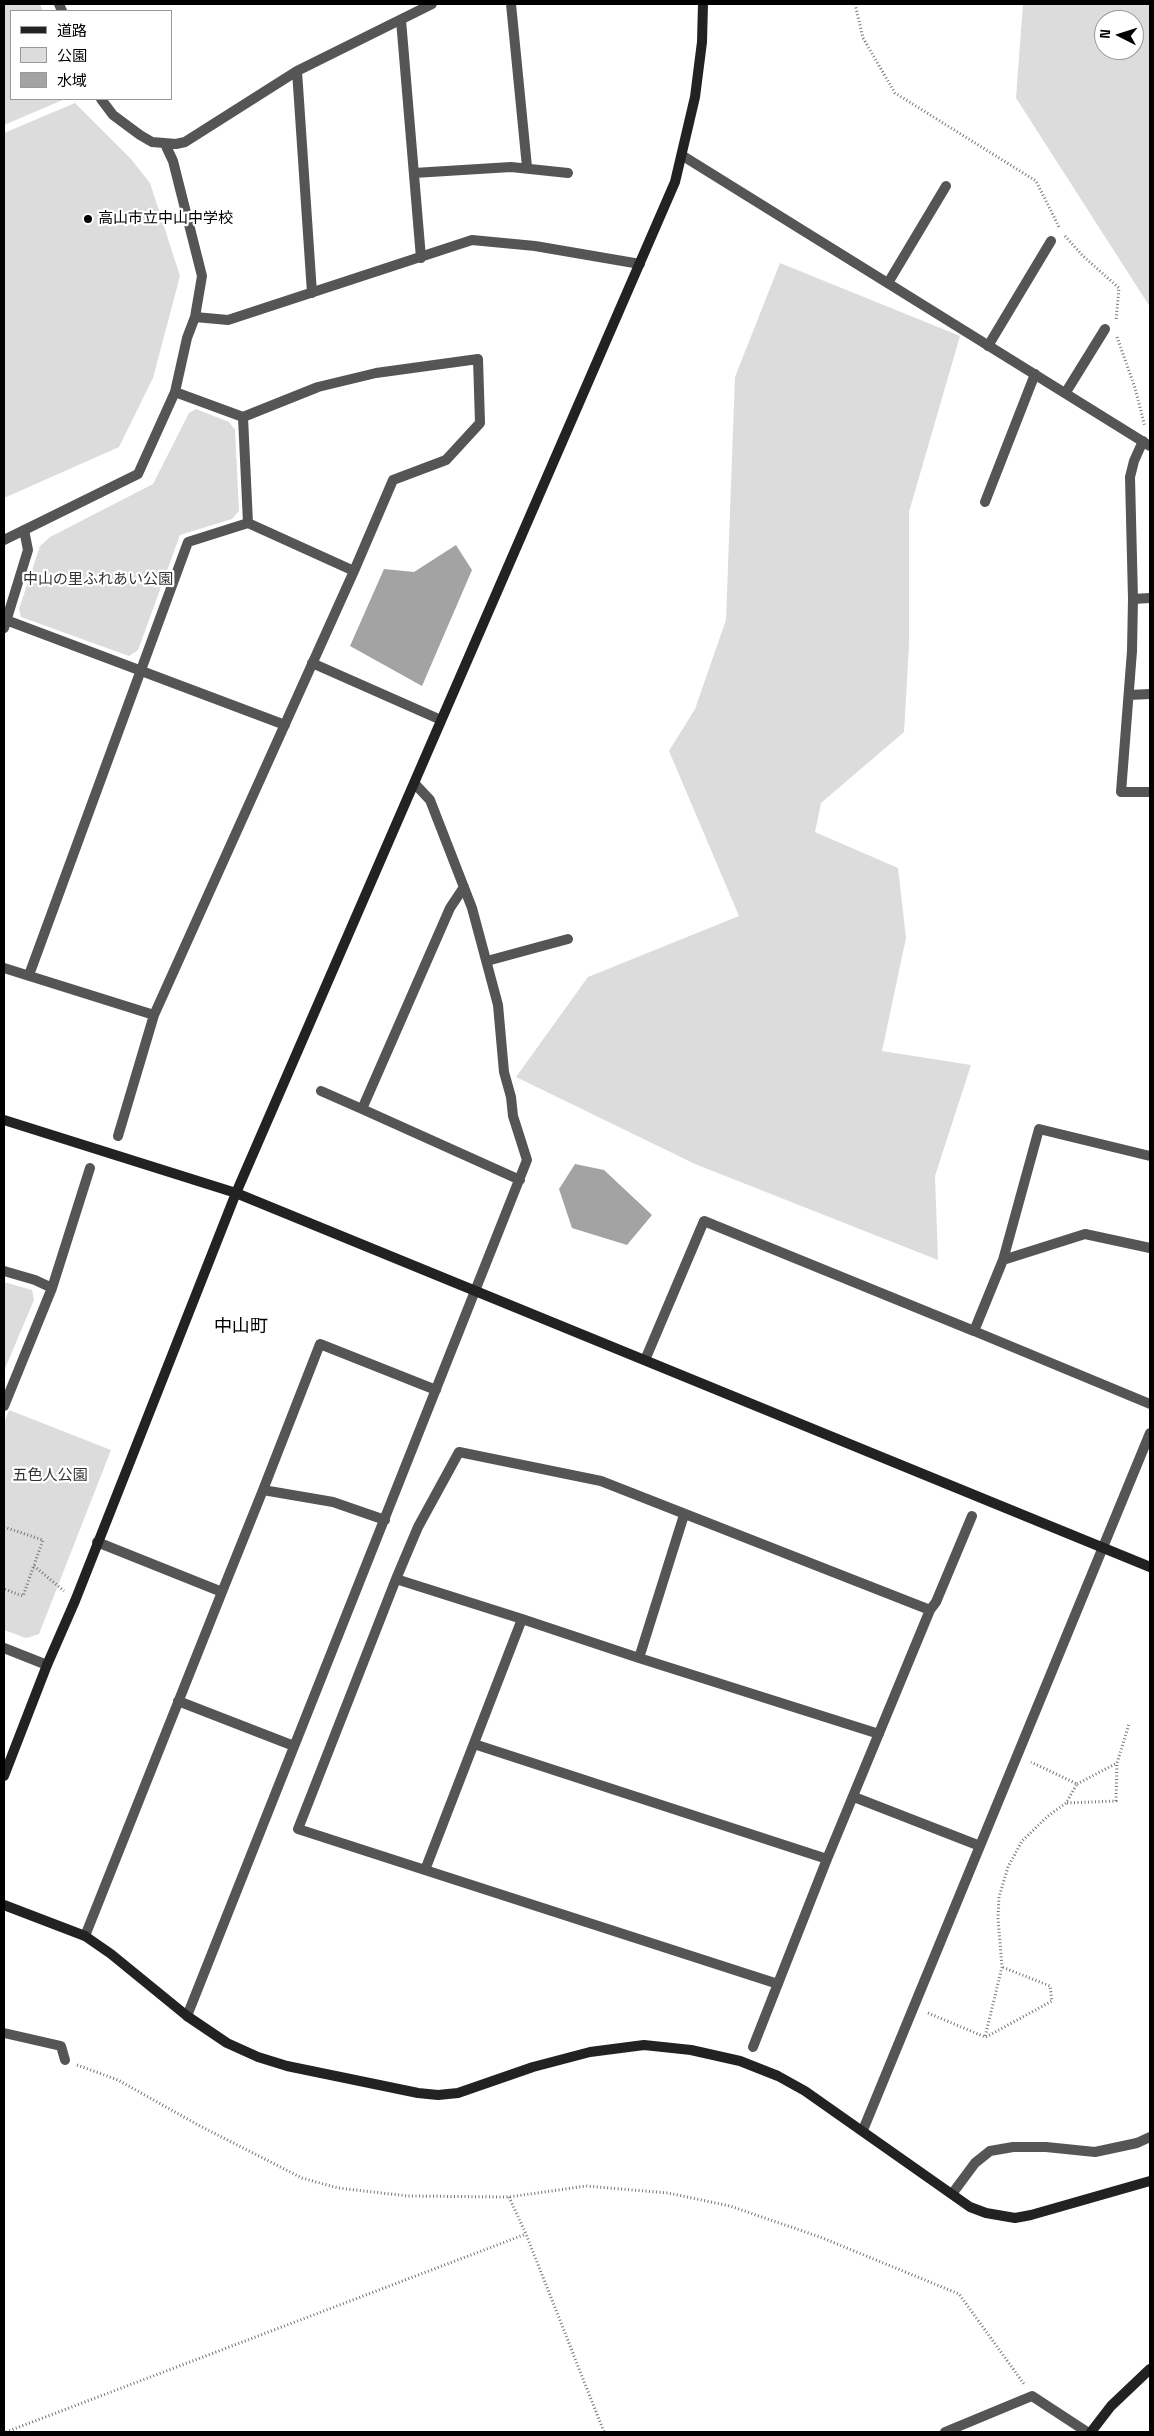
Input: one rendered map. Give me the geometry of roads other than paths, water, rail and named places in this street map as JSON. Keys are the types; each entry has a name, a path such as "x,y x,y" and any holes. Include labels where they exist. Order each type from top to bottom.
{"street":[{"path":"101,100 113,116 152,142 165,144 184,142 297,71 401,20 428,4"},
{"path":"511,4 526,167"},
{"path":"4,1776 236,1193 675,182 695,98 702,42 703,4"},
{"path":"401,20 422,258"},
{"path":"297,71 312,293"},
{"path":"4,540 138,474 176,392 187,338 195,316 202,276 173,161 165,144"},
{"path":"682,156 1147,443 1134,461 1130,477 1133,599 1129,695 1121,792 1150,792"},
{"path":"414,173 526,167 568,172"},
{"path":"888,283 946,186"},
{"path":"195,316 228,320 422,258 472,240 535,246 640,264"},
{"path":"988,346 1051,241"},
{"path":"1066,392 1105,329"},
{"path":"118,1136 154,1015 285,726 393,480 446,460 480,423 478,359 376,373 337,382 318,387 243,417 176,392"},
{"path":"985,502 1035,374"},
{"path":"243,417 248,523"},
{"path":"29,975 188,542 248,523 354,571"},
{"path":"24,530 28,550 5,624 140,670 285,726"},
{"path":"1133,599 1150,598"},
{"path":"312,663 441,720"},
{"path":"1129,695 1150,694"},
{"path":"186,2016 527,1160 513,1116 511,1098 504,1072 498,1006 487,961 464,887 430,800 415,784"},
{"path":"362,1109 450,908 464,887"},
{"path":"487,961 568,939"},
{"path":"4,968 154,1015"},
{"path":"321,1091 520,1180"},
{"path":"4,1120 236,1193 1150,1567"},
{"path":"974,1331 1004,1260 1039,1130 1150,1156"},
{"path":"4,1406 52,1288 90,1168"},
{"path":"645,1360 704,1221 1150,1404"},
{"path":"1004,1260 1085,1234 1150,1248"},
{"path":"4,1271 35,1280 52,1288"},
{"path":"86,1936 320,1344 436,1390"},
{"path":"863,2130 1150,1433"},
{"path":"778,1984 298,1829 396,1579 418,1527 459,1452 601,1481 930,1610"},
{"path":"263,1490 333,1502 385,1520"},
{"path":"639,1658 684,1515"},
{"path":"753,2047 930,1610 936,1602 972,1516"},
{"path":"97,1542 222,1592"},
{"path":"396,1579 880,1734"},
{"path":"425,1870 522,1619"},
{"path":"4,1648 47,1665"},
{"path":"178,1701 294,1746"},
{"path":"474,1744 828,1859"},
{"path":"854,1797 980,1846"},
{"path":"4,1904 86,1936 111,1954 186,2016 227,2043 258,2057 296,2068 418,2093 438,2095 458,2093 548,2062 590,2052 644,2045 691,2050 740,2061 778,2076 805,2091 863,2130 970,2207 1000,2216 1015,2218 1031,2215 1150,2181"},
{"path":"4,2034 61,2046 65,2060"},
{"path":"952,2194 982,2155 990,2151 1013,2147 1046,2147 1095,2152 1137,2143 1150,2137"},
{"path":"945,2432 1032,2396 1089,2432 1112,2406 1150,2369"}],"water":[{"path":"456,545 472,570 422,686 350,646 384,569 414,572"},
{"path":"575,1164 604,1170 652,1215 627,1245 572,1228 559,1189"}],"place":[{"name":"高山市立中山中学校","path":"88,219"}],"district":[{"name":"中山町","path":"241,1327"}],"park label":[{"name":"中山の里ふれあい公園","path":"98,580"},
{"name":"五色人公園","path":"50,1476"}]}
